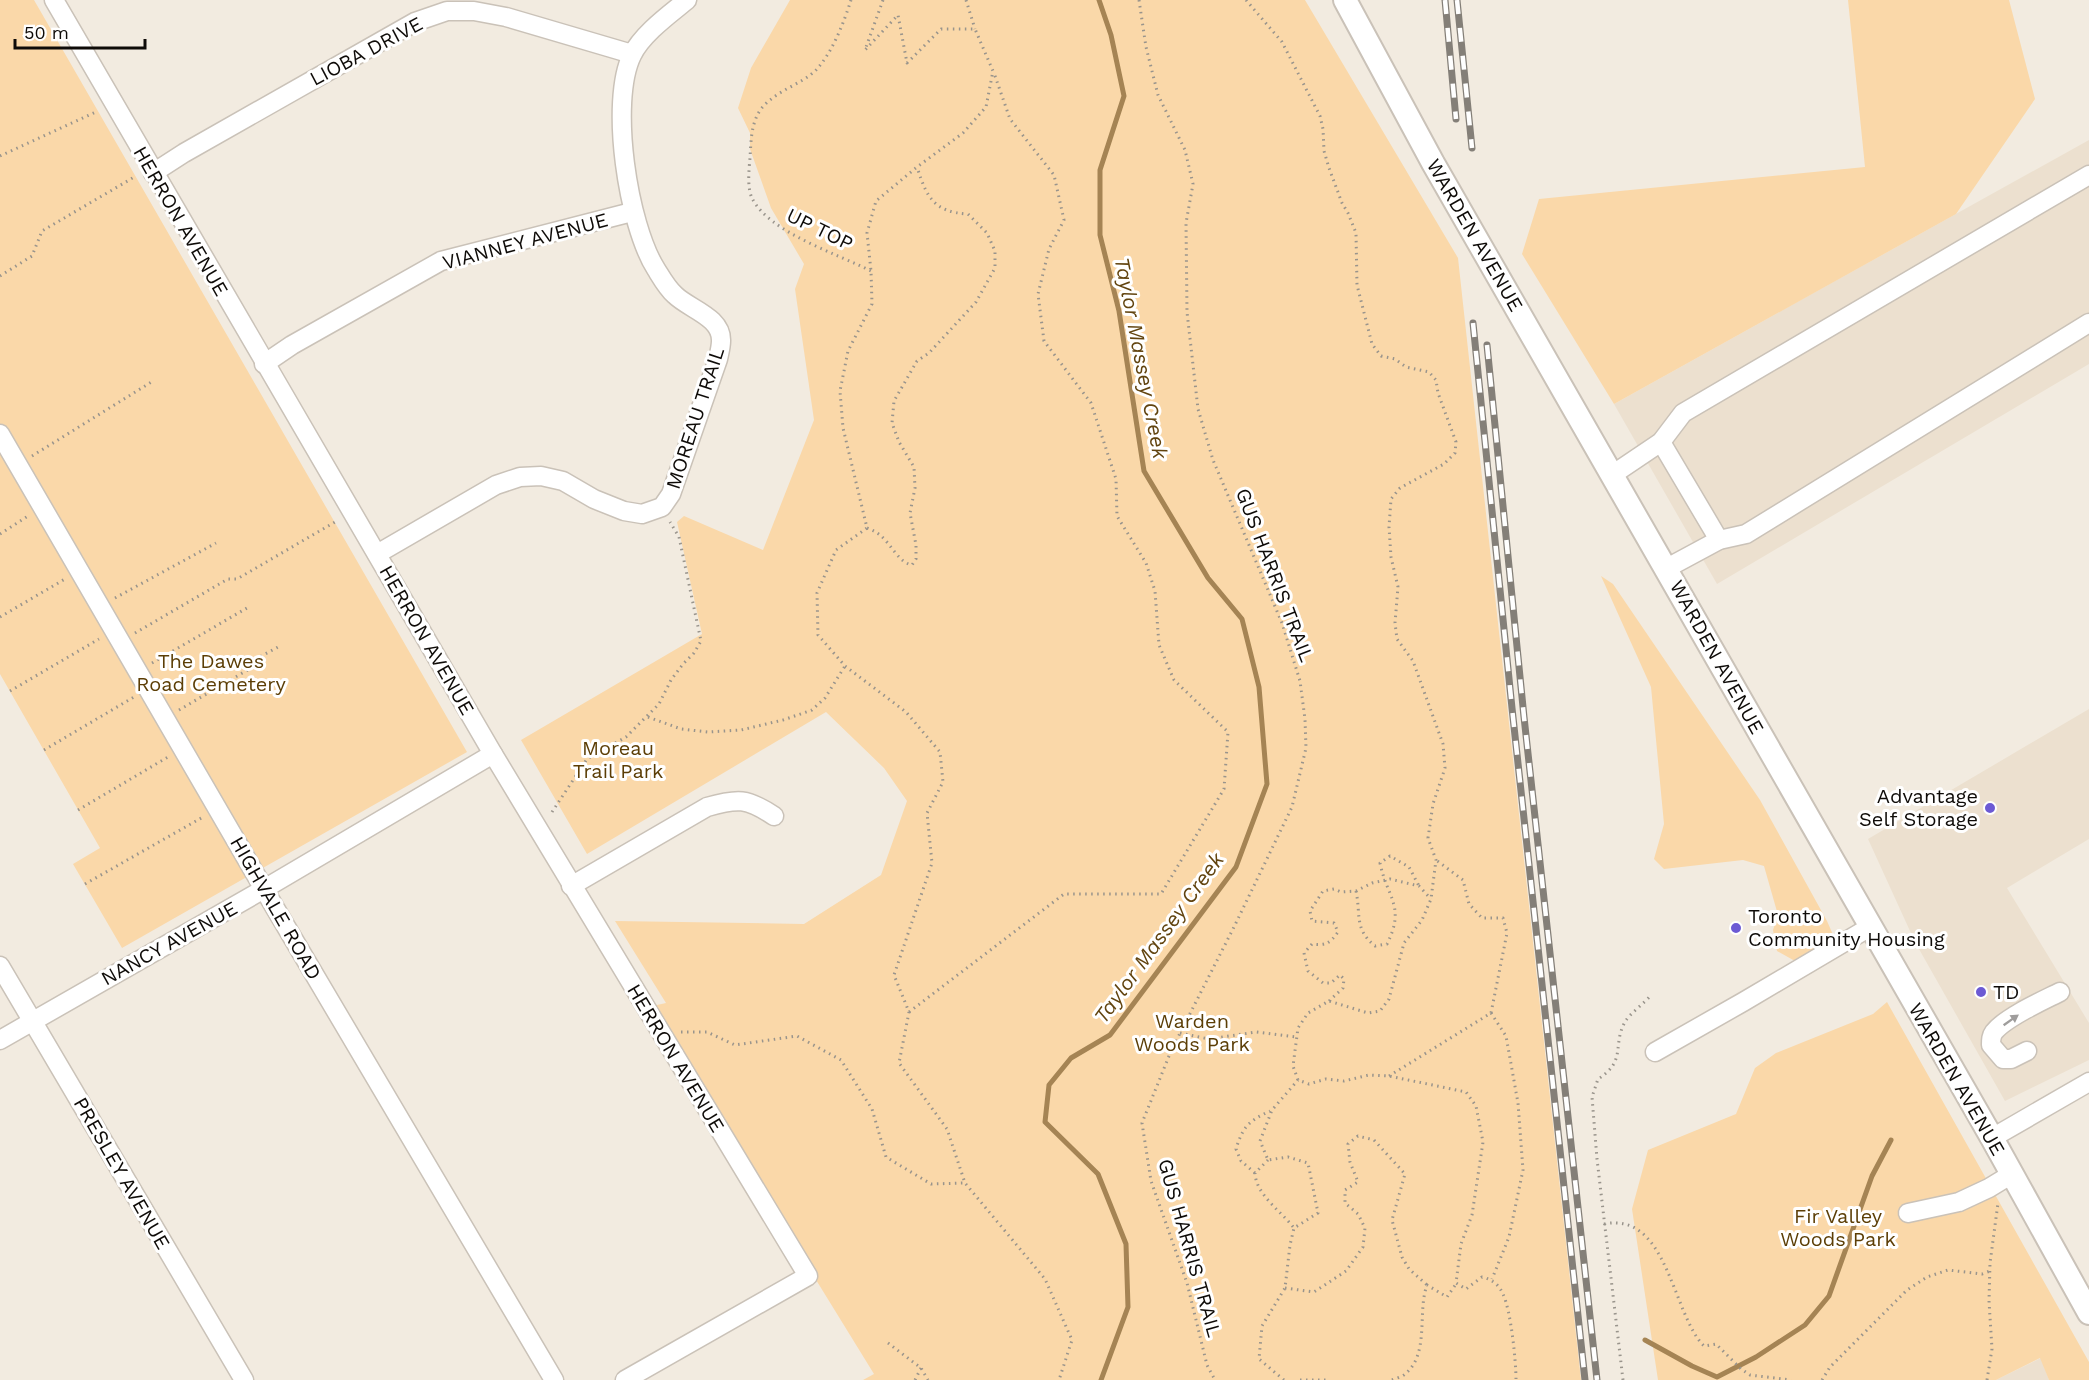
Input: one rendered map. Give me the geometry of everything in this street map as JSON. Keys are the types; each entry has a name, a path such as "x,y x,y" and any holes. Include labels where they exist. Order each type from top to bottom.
{"main road":[{"name":"WARDEN AVENUE","path":"1345,0 1433,163 1667,568 1992,1138 2089,1313"}],"street":[{"name":"HERRON AVENUE","path":"54,0 144,174 264,364 571,886 808,1276 625,1380"},
{"name":"MOREAU TRAIL","path":"377,554 496,485 520,477 541,476 563,481 594,499 624,511 642,514 662,507 671,494 718,359 721,339 714,322 674,294 654,267 632,212 625,162 622,105 625,78 632,54 656,25 687,0"},
{"name":"LIOBA DRIVE","path":"144,174 415,22 447,11 474,11 506,17 632,54"},
{"path":"1612,476 1661,442 1683,413 2089,175"},
{"name":"VIANNEY AVENUE","path":"264,364 291,345 441,261 632,212"},
{"path":"1667,568 1719,540 1746,534 2089,322"},
{"name":"HIGHVALE ROAD","path":"0,434 264,889 554,1380"},
{"path":"1661,442 1719,540"},
{"name":"NANCY AVENUE","path":"0,1040 264,889 493,754"},
{"path":"571,886 707,807 731,800 755,803 774,816"},
{"path":"1655,1052 1870,927"},
{"name":"PRESLEY AVENUE","path":"0,966 244,1380"},
{"path":"2027,1051 2011,1059 2003,1059 1991,1045 1991,1038 1995,1031 2022,1011 2060,992"},
{"path":"1992,1138 2089,1082"},
{"path":"1908,1213 1959,1202 2012,1174"}],"path":[{"name":"UP TOP","path":"851,0 842,29 816,70 780,92 761,110 752,133 749,171 752,198 772,223 871,271"},
{"path":"883,0 865,50 898,15 907,63 941,29 975,29"},
{"path":"909,1012 1064,894 1161,894 1224,789 1228,732 1174,680 1159,645 1155,591 1146,563 1117,516 1116,479 1090,403 1044,341 1038,294 1049,249 1064,220 1054,175 1010,119 966,0"},
{"name":"GUS HARRIS TRAIL","path":"1139,0 1146,47 1158,95 1185,150 1193,184 1186,223 1187,312 1198,409 1213,460 1282,623 1300,681 1306,748 1292,807 1171,1051 1142,1123 1151,1181 1186,1283 1207,1365 1215,1380"},
{"path":"1246,0 1282,42 1320,116 1324,151 1329,168 1356,233 1357,285 1372,344 1381,356 1395,359 1406,367 1429,372 1436,380 1438,393 1456,442 1455,453 1444,464 1400,488 1391,499 1389,527 1391,557 1398,587 1395,623 1397,639 1413,661 1443,744 1445,768 1433,804 1428,838 1436,860 1431,899 1422,920 1404,943 1389,999 1380,1011 1368,1012 1329,1001"},
{"path":"867,528 843,428 840,391 848,351 872,304 867,232 876,201 916,167 963,133 986,107 993,71"},
{"path":"0,156 98,111"},
{"path":"867,528 878,533 908,565 912,565 916,560 916,545 910,513 915,488 914,467 898,442 892,423 894,401 917,361 929,353 976,302 995,268 994,251 987,233 968,214 950,213 936,205 925,192 916,167"},
{"path":"0,276 32,256 42,231 144,174"},
{"path":"18,465 153,381"},
{"path":"0,534 42,507"},
{"path":"552,812 587,759 626,736 648,717 659,704 671,680 701,641 679,537 662,507"},
{"path":"10,691 228,579 237,579 335,522"},
{"path":"867,528 836,550 817,593 818,635 845,666 906,712 940,752 943,782 927,813 932,863 894,975 909,1012 899,1063 947,1129 966,1183 1045,1279 1072,1340 1059,1380"},
{"path":"100,606 216,543"},
{"path":"0,617 79,571"},
{"path":"138,671 247,608"},
{"path":"165,718 256,665 254,660 280,646"},
{"path":"648,717 681,729 708,732 741,730 783,720 812,710 825,698 845,666"},
{"path":"44,750 148,689"},
{"path":"78,810 182,748"},
{"path":"85,885 218,808"},
{"path":"1356,891 1359,905 1359,928 1365,938 1375,946 1387,944 1392,933 1396,910 1383,880 1380,863 1390,856 1409,867 1419,886 1431,899"},
{"path":"1436,860 1463,880 1469,904 1482,918 1503,918 1507,933 1491,1013 1506,1036 1518,1102 1523,1170 1509,1236 1492,1279"},
{"path":"1298,1080 1293,1066 1298,1028 1308,1013 1329,1001 1343,988 1344,979 1340,975 1331,983 1323,983 1308,971 1304,952 1312,944 1323,946 1331,942 1338,932 1334,923 1312,921 1310,911 1323,891 1356,891 1372,883 1390,879 1419,886"},
{"path":"1623,1380 1597,1159 1593,1097 1598,1079 1615,1065 1625,1021 1644,1005 1651,995"},
{"path":"1389,1076 1491,1013"},
{"path":"660,1033 707,1032 735,1044 797,1036 842,1060 872,1109 886,1158 932,1184 966,1183"},
{"path":"1180,1033 1209,1039 1256,1032 1296,1037"},
{"path":"1285,1288 1314,1292 1346,1271 1363,1247 1365,1228 1358,1214 1345,1203 1345,1190 1359,1182 1350,1162 1348,1144 1358,1136 1374,1140 1405,1174 1392,1220 1402,1257 1408,1269 1427,1285 1447,1297 1456,1283 1461,1244 1472,1215 1483,1142 1476,1106 1466,1092 1389,1076 1369,1075 1344,1081 1326,1079 1309,1084 1298,1080"},
{"path":"1268,1160 1260,1141 1272,1110 1298,1080"},
{"path":"1255,1173 1241,1161 1236,1149 1241,1132 1252,1120 1272,1110"},
{"path":"1284,1380 1259,1359 1262,1326 1285,1288 1294,1228 1318,1212 1308,1162 1288,1157 1268,1160 1255,1173 1255,1182 1264,1196 1294,1228"},
{"path":"1987,1380 1992,1349 1990,1271 1998,1203"},
{"path":"1604,1224 1615,1222 1630,1224 1646,1236 1664,1262 1688,1324 1704,1346 1716,1344 1750,1375 1791,1380"},
{"path":"1822,1380 1830,1367 1906,1290 1927,1277 1948,1270 1982,1274 1990,1271"},
{"path":"1456,1283 1466,1289 1482,1277 1492,1279 1503,1294 1512,1331 1516,1380"},
{"path":"1392,1380 1405,1374 1419,1354 1423,1295 1427,1285"},
{"path":"888,1343 921,1368 928,1380"},
{"path":"915,1380 921,1368"},
{"path":"1300,1380 1329,1380"}],"shaded area":[{"path":"2089,140 2089,364 1717,584 1614,404"},
{"path":"2089,709 2089,839 2007,888 2089,1023 2089,1060 2005,1101 1915,942 1868,839"},
{"path":"2041,1358 2049,1380 1996,1380"}],"green space":[{"name":"The Dawes Road Cemetery","path":"0,0 34,0 467,752 122,948 73,864 100,848 0,674"},
{"name":"Warden Woods Park","path":"790,0 1305,0 1458,258 1581,1380 863,1380 874,1374 648,1007 666,1003 615,921 804,924 881,875 907,801 884,768 826,712 587,854 521,740 702,634 677,522 684,516 763,550 814,420 795,289 804,264 771,208 750,149 750,133 738,108 751,68"},
{"path":"1848,0 2009,0 2035,99 1956,214 1614,404 1522,254 1539,199 1865,167"},
{"path":"1601,576 1613,584 1760,800 1827,921 1834,937 1795,961 1777,951 1773,930 1778,915 1764,866 1743,860 1664,869 1654,859 1664,824 1651,687"},
{"name":"Fir Valley Woods Park","path":"1887,1002 2089,1362 2089,1380 2049,1380 2040,1358 1996,1380 1658,1380 1632,1209 1648,1150 1736,1114 1755,1068 1776,1053 1873,1014"}],"waterway":[{"name":"Taylor Massey Creek","path":"1099,0 1111,35 1124,96 1100,170 1100,235 1119,311 1144,471 1208,578 1242,619 1259,687 1267,784 1236,867 1110,1035 1071,1058 1049,1085 1045,1122 1098,1174 1126,1244 1128,1307 1101,1380"},
{"path":"1645,1340 1717,1377 1756,1357 1805,1325 1829,1296 1872,1176 1891,1140"}],"railway":[{"path":"1445,0 1456,119"},
{"path":"1457,0 1472,148"},
{"path":"1473,323 1585,1380"},
{"path":"1487,345 1524,717 1597,1380"}],"place":[{"name":"Advantage Self Storage","path":"1990,808"},
{"name":"Toronto Community Housing","path":"1736,928"},
{"name":"TD","path":"1981,992"}],"park label":[{"name":"Moreau Trail Park","path":"618,760"}]}
